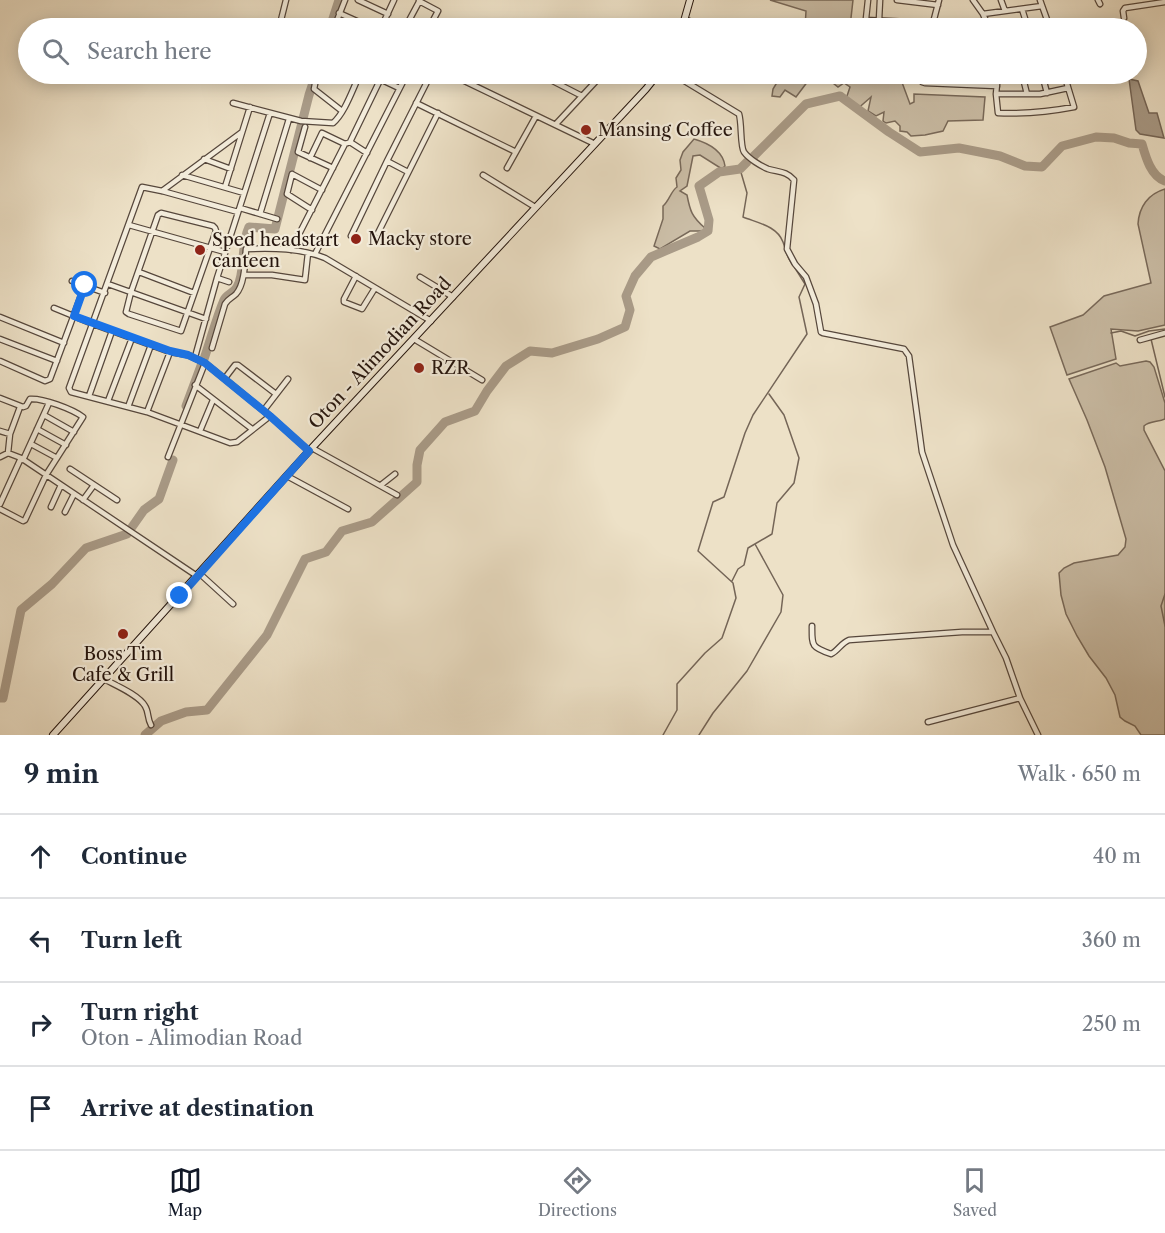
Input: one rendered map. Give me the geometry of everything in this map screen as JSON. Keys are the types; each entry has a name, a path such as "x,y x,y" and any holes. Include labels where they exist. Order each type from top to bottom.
{"main road":[{"path":"685,18 690,0"},
{"name":"Oton - Alimodian Road","path":"53,735 287,476 649,84"}],"street":[{"path":"282,18 286,0"},
{"path":"338,18 345,0"},
{"path":"358,0 388,14"},
{"path":"386,18 394,0"},
{"path":"866,18 868,0"},
{"path":"879,18 880,0"},
{"path":"897,0 939,2 934,18"},
{"path":"973,0 984,18"},
{"path":"1001,0 1005,11"},
{"path":"1040,0 1046,18"},
{"path":"410,18 419,1 438,11 434,18"},
{"path":"1124,18 1125,8 1165,2"},
{"path":"982,14 1042,6"},
{"path":"1022,9 1025,18"},
{"path":"339,14 349,18"},
{"path":"315,84 314,89 342,111"},
{"path":"233,103 304,123 333,123 336,122 355,84"},
{"path":"291,250 377,84"},
{"path":"393,84 399,88"},
{"path":"315,254 401,84"},
{"path":"351,236 426,84"},
{"path":"470,84 594,144"},
{"path":"559,84 582,96"},
{"path":"556,124 593,84"},
{"path":"690,84 740,114 741,144 744,152 767,169 782,171 794,180 787,249 795,264 806,276 816,304 821,332 907,352 922,452 952,545 1006,658 1020,698 1038,735"},
{"path":"950,84 997,86 998,113 1014,114 1074,107 1067,84"},
{"path":"1024,84 1027,94"},
{"path":"1045,84 1047,93"},
{"path":"996,94 1047,93 1068,88"},
{"path":"416,103 516,152"},
{"path":"225,188 250,107"},
{"path":"195,357 217,278 270,113"},
{"path":"378,233 438,113"},
{"path":"507,168 536,116"},
{"path":"260,214 289,118"},
{"path":"304,123 298,152 333,168"},
{"path":"162,191 242,132"},
{"path":"310,158 322,134 367,153"},
{"path":"204,159 231,169"},
{"path":"387,161 408,172"},
{"path":"312,210 287,194 292,174 322,190"},
{"path":"182,175 244,193"},
{"path":"483,175 535,207"},
{"path":"270,416 234,443 230,443 147,412 71,392 69,388 142,187 277,219"},
{"path":"161,213 215,228 210,248 181,331 126,312 131,292 161,213"},
{"path":"129,225 225,252"},
{"path":"212,348 225,304 228,299 238,293 244,275 246,249 291,250 315,254 431,321"},
{"path":"244,275 272,275 305,280 308,253"},
{"path":"139,272 194,293"},
{"path":"356,276 344,302 362,309 375,288"},
{"path":"217,278 229,282"},
{"path":"420,278 453,297"},
{"path":"72,281 105,293"},
{"path":"108,284 206,319"},
{"path":"0,361 45,381 50,379 85,285"},
{"path":"54,308 152,345 195,357 225,378 311,450 397,495"},
{"path":"0,317 64,343"},
{"path":"89,396 112,331"},
{"path":"1140,340 1165,333"},
{"path":"108,401 132,338"},
{"path":"0,339 57,361"},
{"path":"414,339 482,380"},
{"path":"128,407 152,345"},
{"path":"147,412 170,351"},
{"path":"168,457 205,363"},
{"path":"225,378 234,365 238,365 276,394"},
{"path":"264,410 288,379"},
{"path":"195,385 252,429"},
{"path":"0,398 20,407 26,406 32,398 83,417 46,475 25,520 0,509"},
{"path":"200,431 213,400"},
{"path":"0,504 49,403"},
{"path":"8,453 10,434 20,407"},
{"path":"44,415 74,432"},
{"path":"38,429 66,445"},
{"path":"0,431 10,434"},
{"path":"31,444 57,458"},
{"path":"0,457 8,453 22,459 198,575 233,604"},
{"path":"70,469 117,500"},
{"path":"381,485 395,474"},
{"path":"287,476 348,509"},
{"path":"83,500 94,485"},
{"path":"51,507 62,486"},
{"path":"65,512 74,494"},
{"path":"812,626 812,644 817,649 831,654 849,640 993,632"},
{"path":"104,679 144,705 151,725"},
{"path":"928,722 1020,698"}],"shaded area":[{"path":"770,0 853,0 851,18 806,18 806,11"},
{"path":"776,84 806,84 796,97 785,90 780,97 772,96"},
{"path":"846,84 903,84 910,104 914,102 914,94 985,97 983,120 948,121 943,131 911,136 907,132 900,131 900,126 895,121 886,123 883,121 884,112 876,116 868,111 871,97 855,111 845,102 850,87"},
{"path":"1130,84 1139,84 1149,113 1157,113 1164,138 1140,134 1136,130"},
{"path":"694,139 714,148 721,156 725,166 722,169 700,155 693,156 687,186 680,191 687,195 692,213 705,228 703,231 690,231 660,249 654,246 663,219 663,206 677,187 676,178 681,170 680,160 683,152"},
{"path":"1165,189 1165,325 1138,331 1111,329 1116,359 1067,375 1050,327 1083,315 1104,296 1151,283 1138,224 1142,207 1154,194"},
{"path":"1146,361 1154,367 1165,403 1165,419 1146,424 1144,430 1165,471 1165,735 1141,735 1135,726 1120,717 1115,695 1106,678 1089,656 1066,614 1059,573 1074,563 1118,555 1125,547 1126,539 1105,467 1069,379 1116,363 1120,366"}],"waterway":[{"path":"333,18 339,0"},
{"path":"204,359 224,300 236,289 240,281 246,234 249,227 275,229 313,84"},
{"path":"754,156 806,104 840,96 920,152 959,148 1000,156 1025,166 1042,167 1062,146 1096,137 1114,138 1142,144 1153,171 1165,181"},
{"path":"145,735 161,721 186,712 207,710 267,635 305,559 326,552 342,531 372,522 417,482 420,450 445,422 475,411 506,366 530,351 552,353 598,339 625,327 630,310 626,296 635,276 651,257 708,231 709,220 699,186 719,172 740,169 747,162"},
{"path":"740,169 747,193 743,217 776,232 792,264"},
{"path":"663,735 677,710 677,684 722,638 736,598 733,583 698,551 713,502 724,497 753,415 807,334 799,297 805,284 795,268"},
{"path":"1111,333 1121,331 1135,336 1165,329"},
{"path":"1151,339 1165,397"},
{"path":"186,406 202,363"},
{"path":"732,581 738,569 744,565 748,548 772,534 777,503 794,483 799,458 784,415 769,394"},
{"path":"132,527 144,510 159,499 173,460"},
{"path":"0,698 3,698 21,610 52,584 86,548 127,534"},
{"path":"699,735 713,713 747,671 781,612 783,595 755,544"},
{"path":"1165,594 1161,606 1165,626"}],"place":[{"name":"Mansing Coffee","path":"586,130"},
{"name":"Macky store","path":"356,239"},
{"name":"Sped headstart canteen","path":"200,250"},
{"name":"RZR","path":"419,368"},
{"name":"Boss Tim Cafe & Grill","path":"123,634"}],"route":[{"path":"85,285 74,316 170,351 195,357 225,378 309,451 180,596"}]}
